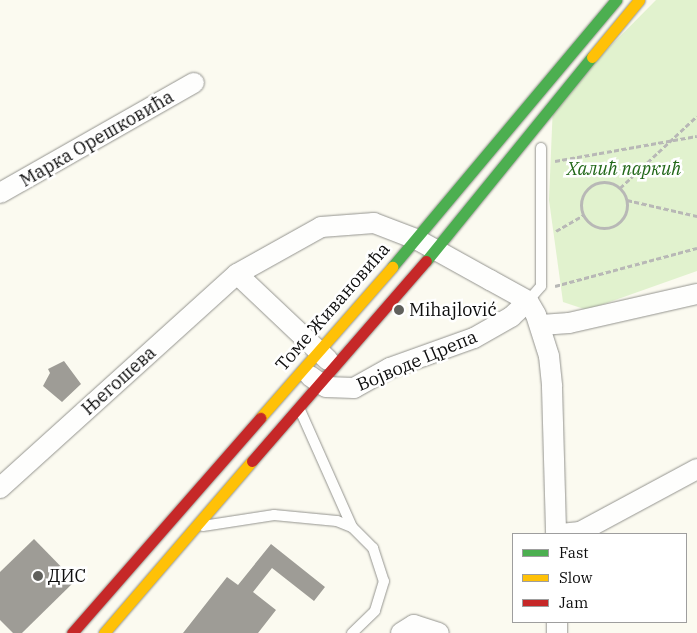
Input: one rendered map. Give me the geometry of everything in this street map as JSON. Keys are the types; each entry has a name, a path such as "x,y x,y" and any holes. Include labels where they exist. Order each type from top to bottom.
{"main road":[{"name":"Томе Живановића","path":"72,633 416,239 616,0"},
{"path":"104,633 195,527 300,410 319,384 435,250 639,0"}],"street":[{"name":"Марка Орешковића","path":"0,193 194,83"},
{"name":"Његошева","path":"0,488 237,274 315,230 335,224 374,223 416,239 528,301"},
{"path":"237,274 335,367"},
{"path":"541,325 569,323 697,294"},
{"path":"528,301 541,325 552,387 556,533"},
{"name":"Војводе Црепа","path":"319,384 334,389 354,388 390,368 474,338 511,317 528,301"},
{"path":"297,376 319,384"},
{"path":"570,533 580,532 697,469"},
{"path":"401,633 414,625 439,633"}],"lane":[{"path":"528,301 541,286 541,148"},
{"path":"297,376 300,410 352,527 373,548 384,581 375,610 352,633"},
{"path":"195,527 274,515 337,521 352,527"}],"path":[{"path":"620,188 697,116"},
{"path":"541,163 697,136"},
{"path":"600,182 620,188 627,200 625,215 615,225 601,228 584,215 582,202 588,189 600,182"},
{"path":"627,200 697,216"},
{"path":"542,238 584,215"},
{"path":"541,286 555,286 697,248"}],"green space":[{"name":"Халић паркић","path":"656,0 697,0 697,271 587,310 563,302 549,200 553,104"}],"building":[{"path":"64,361 81,384 62,402 43,386 50,373 48,369"},
{"name":"ДИС","path":"34,539 75,581 22,633 13,633 0,620 0,572"},
{"path":"271,544 325,587 314,601 272,568 253,592 276,610 258,633 183,633 227,577 238,585"}],"traffic: fast":[{"path":"392,267 616,0"},
{"path":"426,261 592,57"}],"traffic: slow":[{"path":"592,57 639,0"},
{"path":"260,418 392,267"},
{"path":"104,633 252,461"}],"traffic: jam":[{"path":"252,461 426,261"},
{"path":"72,633 260,418"}],"place":[{"name":"Mihajlović","path":"399,310"},
{"name":"ДИС","path":"38,576"}]}
